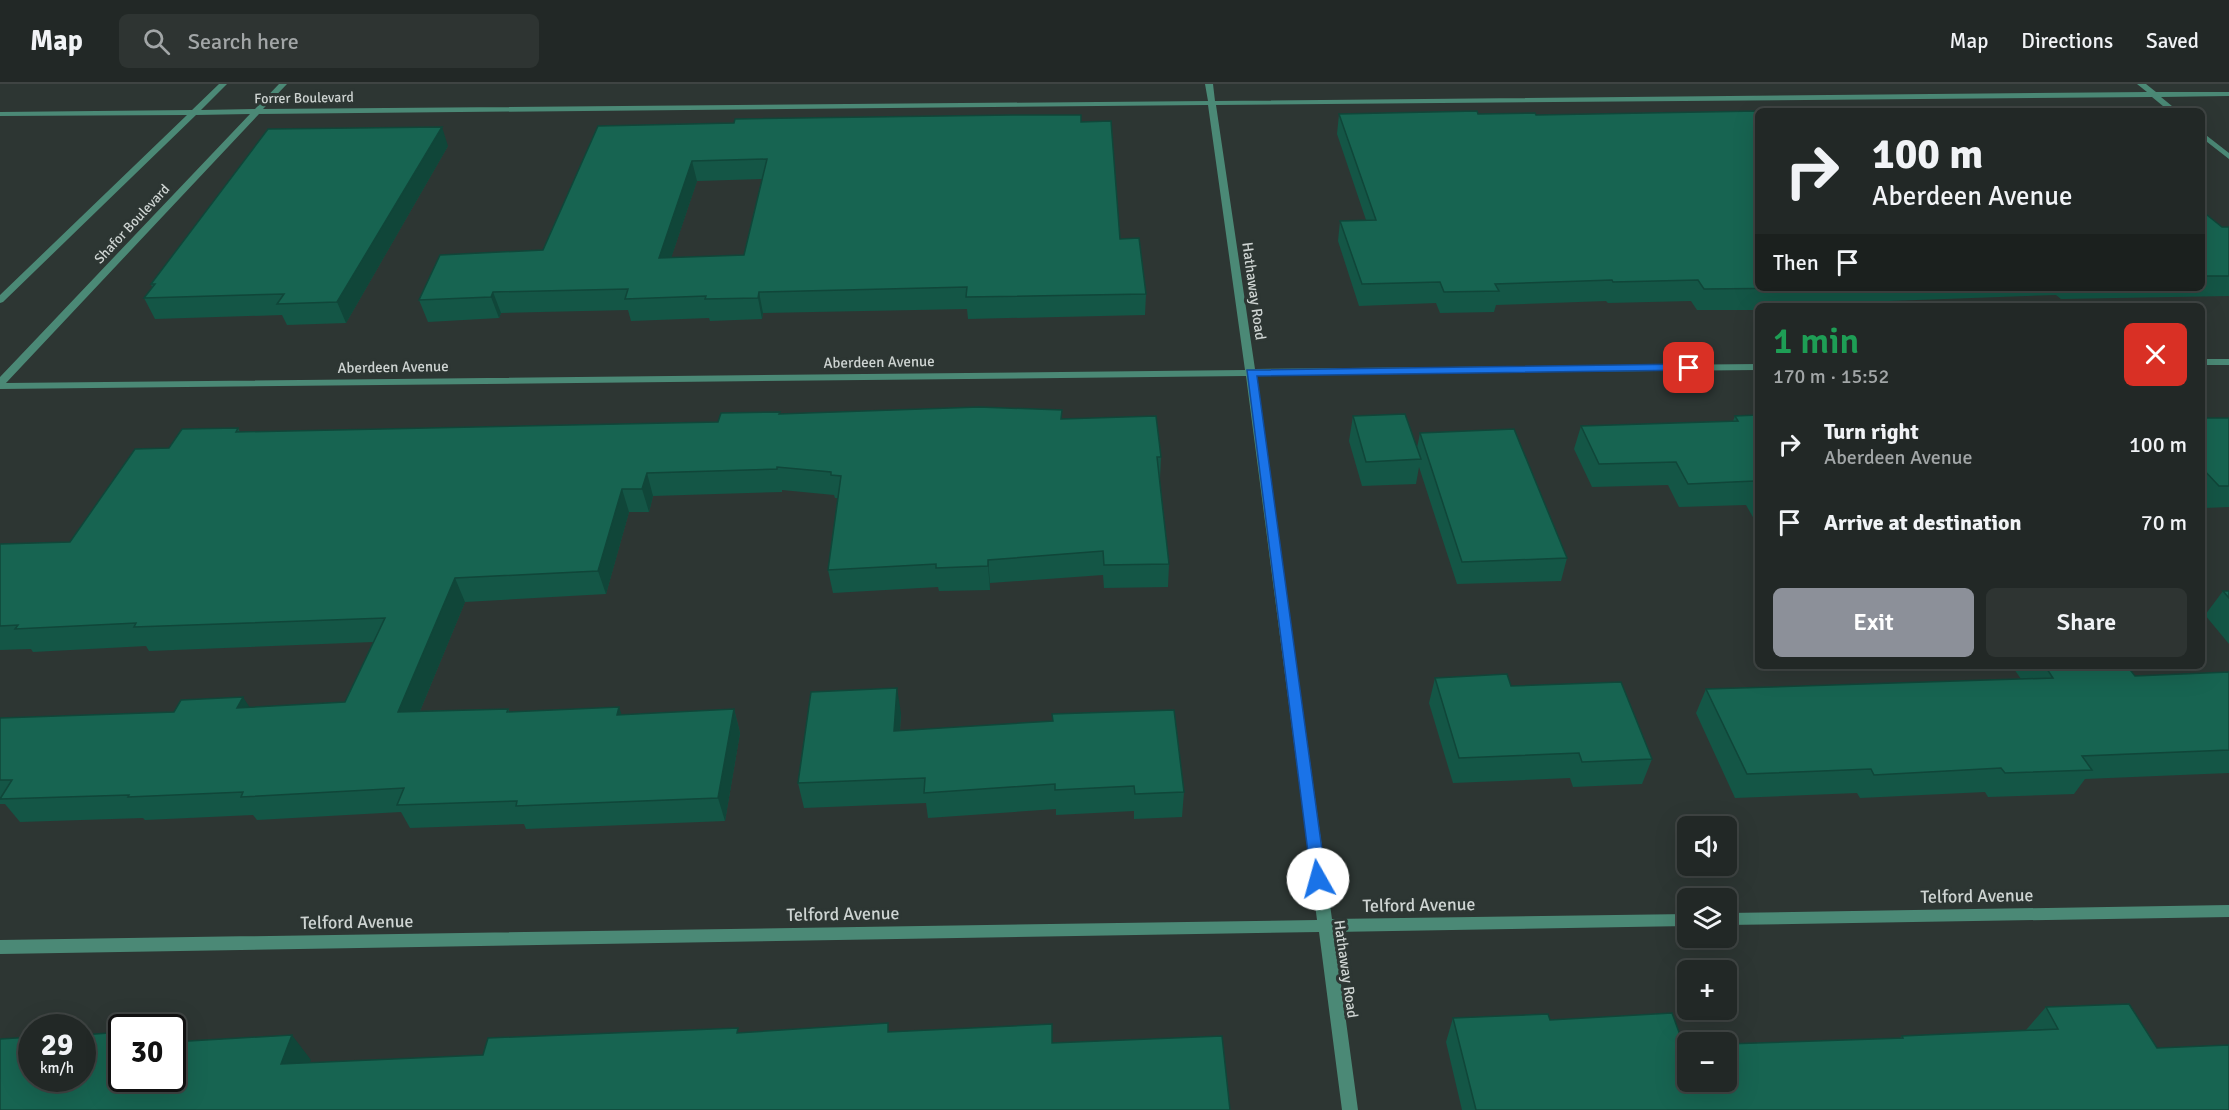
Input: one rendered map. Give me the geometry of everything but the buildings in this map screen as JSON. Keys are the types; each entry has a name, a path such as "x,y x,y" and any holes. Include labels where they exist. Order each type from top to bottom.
{"street":[{"path":"0,300 223,84"},
{"name":"Shafor Boulevard","path":"0,385 283,84"},
{"name":"Hathaway Road","path":"1209,84 1251,373 1350,1110"},
{"path":"2141,84 2170,108"},
{"name":"Forrer Boulevard","path":"0,114 2229,94"},
{"path":"2205,137 2229,157"},
{"path":"2205,362 2229,362"},
{"name":"Aberdeen Avenue","path":"0,385 1755,367"},
{"name":"Telford Avenue","path":"1737,919 2229,911"},
{"name":"Telford Avenue","path":"0,947 1677,920"}],"route":[{"path":"1318,879 1251,373 1689,368"}]}
